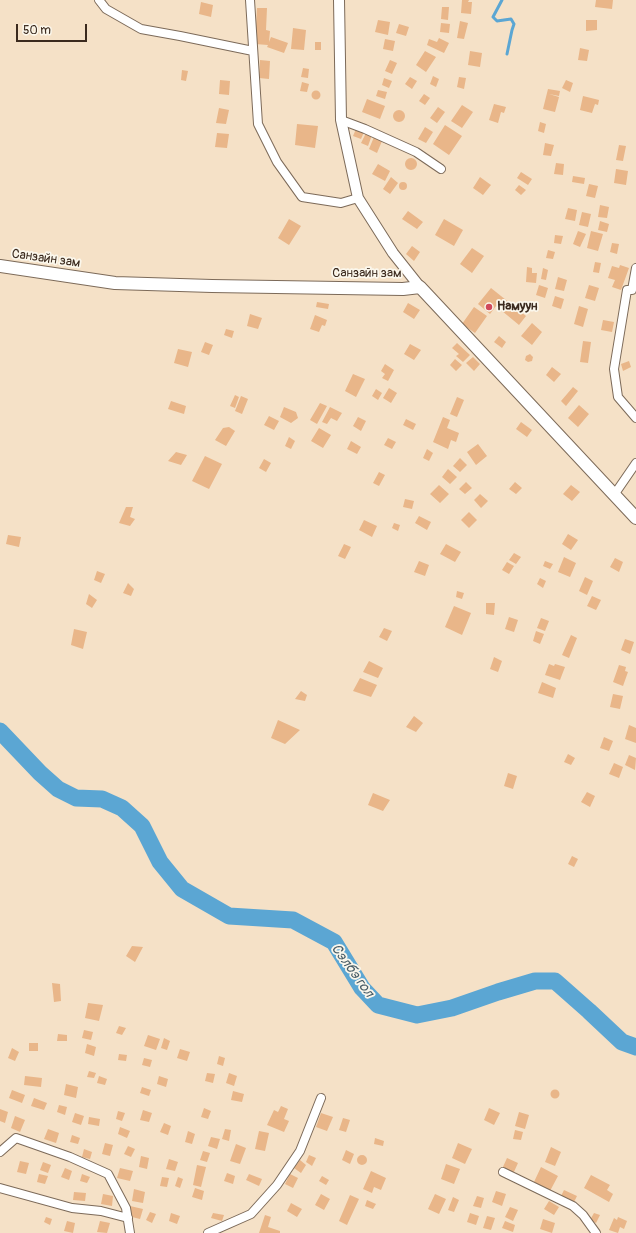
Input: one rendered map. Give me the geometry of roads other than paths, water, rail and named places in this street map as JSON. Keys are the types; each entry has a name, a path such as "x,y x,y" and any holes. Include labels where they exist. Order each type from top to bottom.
{"main road":[{"name":"Санзайн зам","path":"0,266 115,283 403,289 420,287 636,518"}],"street":[{"path":"99,0 106,9 141,30 180,36 253,52"},
{"path":"250,0 258,124 277,162 302,197 341,202 358,198"},
{"path":"339,0 341,120 358,198 393,253 420,287"},
{"path":"341,120 416,152 441,169"},
{"path":"636,268 632,290 627,290 614,369 618,397 636,418"},
{"path":"614,495 636,463"},
{"path":"208,1233 251,1214 277,1185 300,1151 321,1098"},
{"path":"0,1152 16,1138 70,1157 108,1174 126,1208 130,1233"},
{"path":"503,1172 573,1206 583,1215 596,1233"},
{"path":"0,1188 72,1208 101,1211 128,1218"}],"waterway":[{"path":"502,0 493,17 497,21 511,19 514,24 507,54"},
{"name":"Сэлбэ гол","path":"0,731 40,773 58,789 76,798 102,799 122,808 142,826 160,862 182,889 229,916 293,920 334,942 362,988 378,1005 417,1015 452,1008 535,981 555,981 622,1042 636,1047"}],"place":[{"name":"Намуун","path":"489,307"}]}
